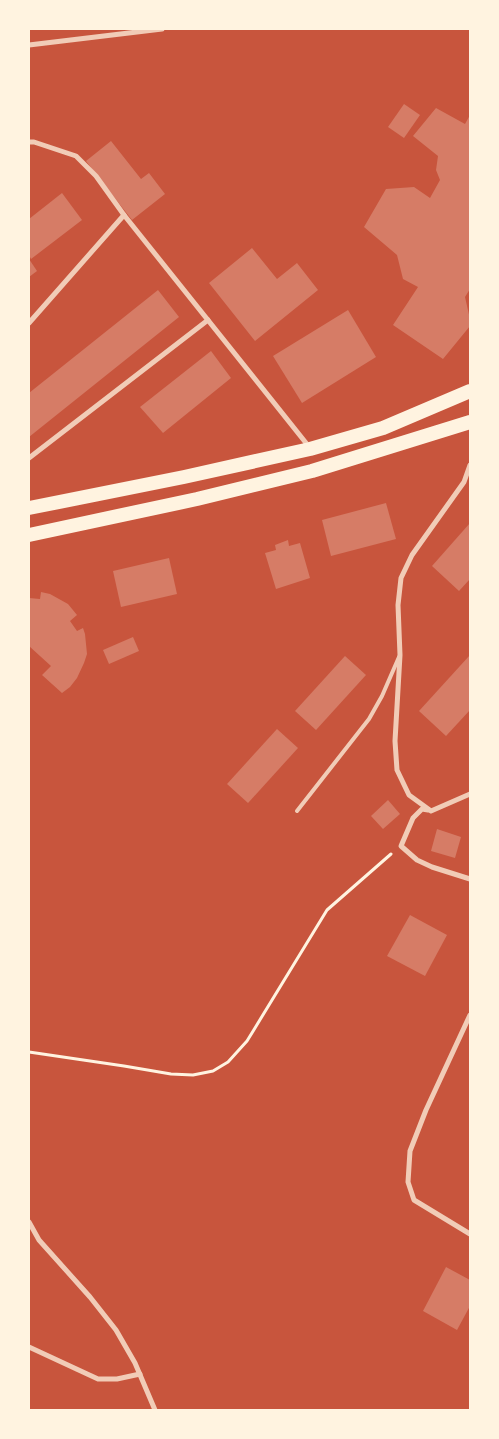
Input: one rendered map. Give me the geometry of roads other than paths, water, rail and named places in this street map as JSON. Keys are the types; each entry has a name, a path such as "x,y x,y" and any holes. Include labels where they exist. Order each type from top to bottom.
{"highway":[{"path":"29,508 184,477 310,449 384,428 470,391"},
{"path":"29,535 197,499 312,471 470,422"}],"street":[{"path":"111,36 112,29"},
{"path":"29,46 162,29"},
{"path":"29,142 76,156 96,176 124,215 310,449"},
{"path":"29,322 124,215"},
{"path":"29,458 208,320"},
{"path":"431,811 409,794 397,770 395,741 400,655 398,605 402,578 412,554 464,482 470,465"},
{"path":"470,794 431,811 422,809 413,818 401,846 417,860 470,879"},
{"path":"470,1015 426,1110 410,1151 408,1182 414,1200 470,1234"},
{"path":"29,1222 39,1240 90,1297 116,1330 135,1363 155,1410"},
{"path":"29,1347 98,1379 118,1379 140,1374"}],"lane":[{"path":"298,810 369,719 382,696 400,655"}]}
